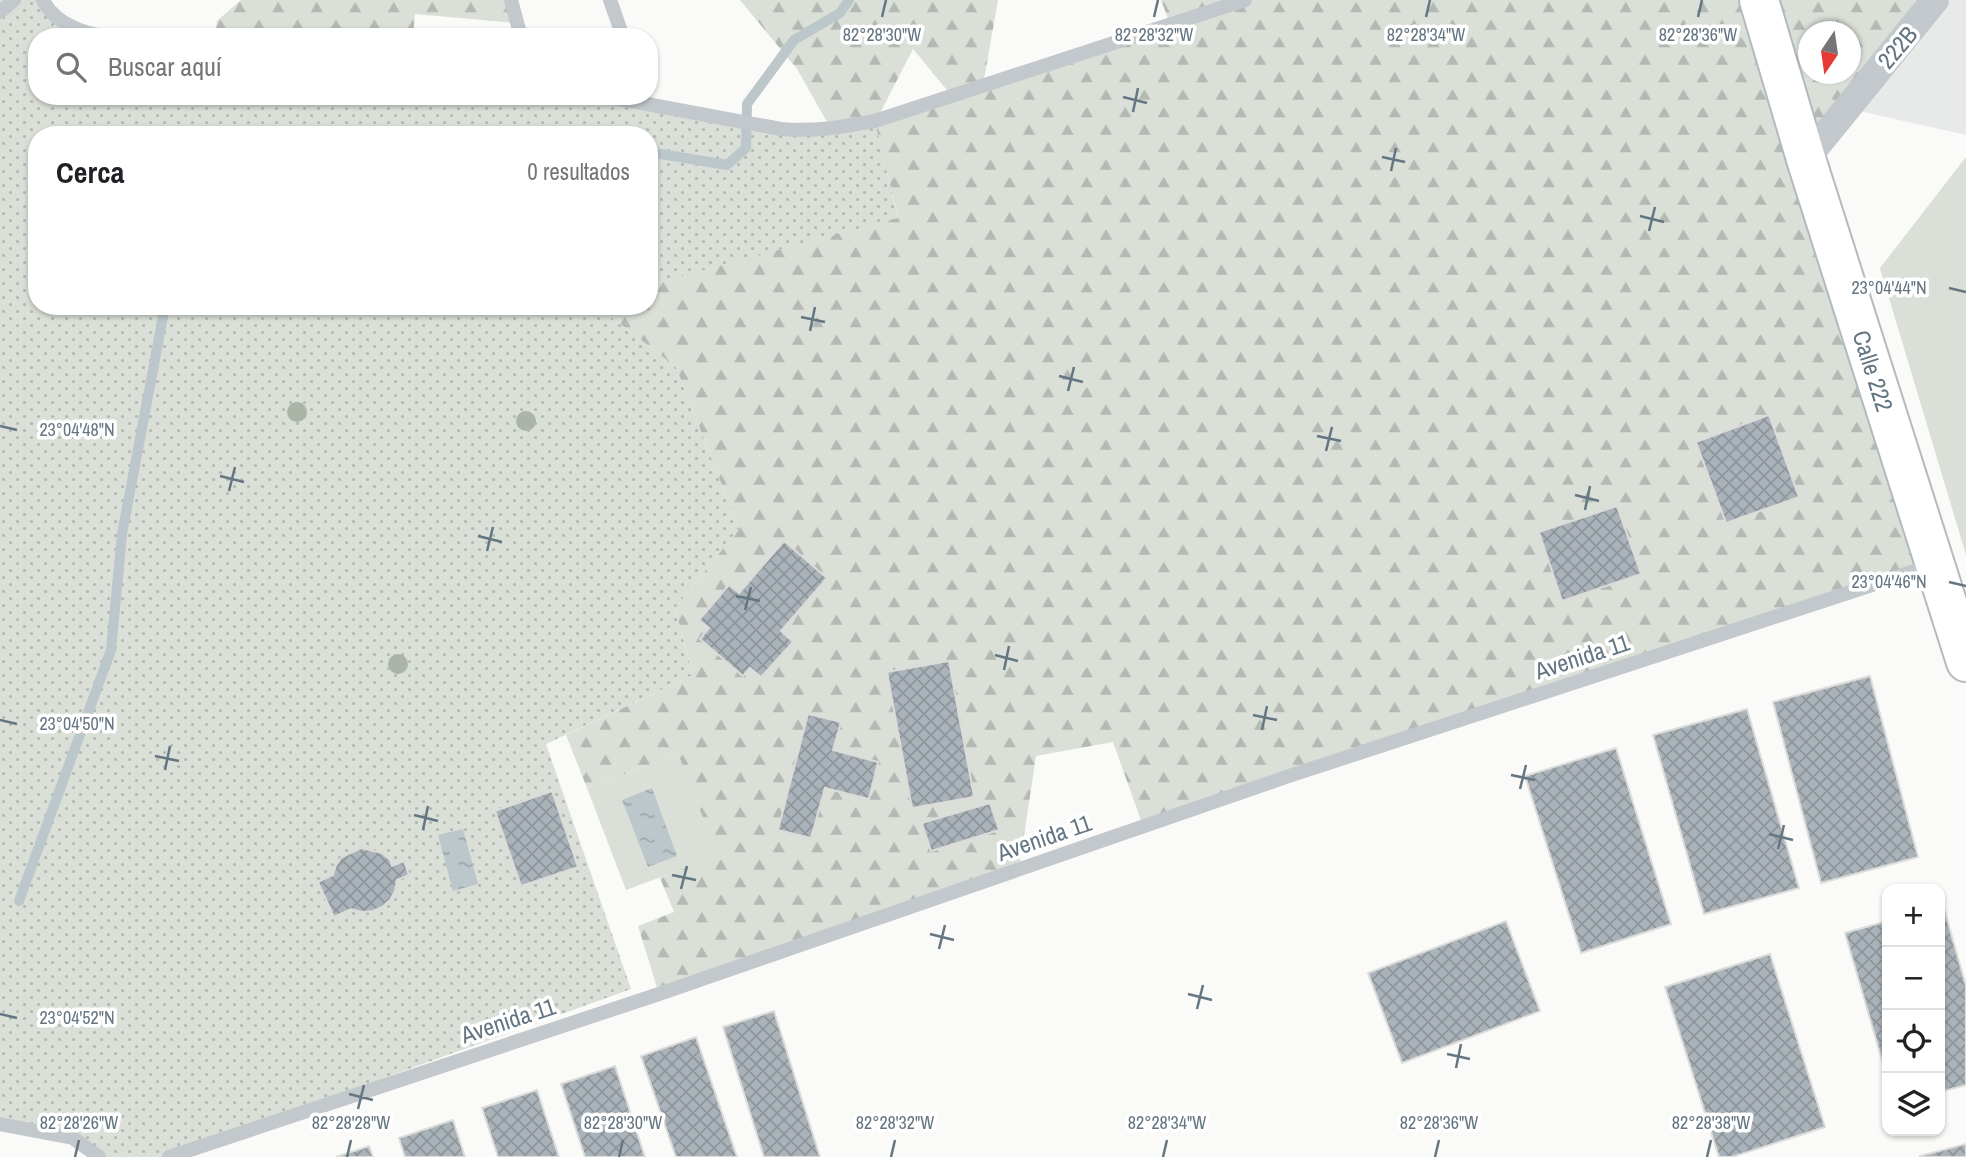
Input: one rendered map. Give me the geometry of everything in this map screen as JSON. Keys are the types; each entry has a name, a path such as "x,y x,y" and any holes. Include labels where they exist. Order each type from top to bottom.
{"main road":[{"name":"Calle 222","path":"1759,0 1806,159 1966,662"}],"street":[{"name":"222B","path":"1806,159 1935,0"}],"lane":[{"path":"0,12 14,0"},
{"path":"43,0 65,24 76,28"},
{"path":"511,0 519,28"},
{"path":"610,0 620,28"},
{"path":"658,104 683,111 810,132 875,121 1245,0"},
{"name":"Avenida 11","path":"169,1157 659,994 1286,776 1935,564"},
{"path":"0,1124 73,1138 99,1157"}],"shaded area":[{"path":"1935,0 1966,0 1966,135 1846,108"}],"green space":[{"path":"0,0 43,0 45,6 90,28 28,28 28,105 652,105 781,129 875,121 898,219 658,283 658,126 28,126 28,315 609,315 676,367 739,529 675,608 693,675 546,744 631,989 165,1157 99,1157 73,1138 0,1124"},
{"path":"241,0 511,0 517,23 415,14 414,28 216,28 217,21"},
{"path":"740,0 998,0 983,85 1251,0 1935,0 1806,159 1935,564 1143,826 1113,742 1036,756 1019,869 659,994 638,926 674,912 660,878 717,855 678,754 587,788 566,735 693,675 675,608 739,529 676,367 609,315 658,315 658,283 898,218 875,122 831,129 797,69","holes":["913,49 952,96 876,121"]},
{"path":"1161,0 1245,0 1170,24"},
{"path":"1966,157 1966,555 1880,268"},
{"path":"678,754 718,856 626,890 587,788"}],"water":[{"path":"652,788 677,856 648,867 622,800"},
{"path":"463,829 478,884 453,891 438,835"}],"building":[{"path":"1769,415 1799,497 1726,523 1696,442"},
{"path":"1617,506 1641,574 1562,601 1539,532"},
{"path":"784,541 827,578 781,631 793,642 761,677 750,668 743,676 700,639 709,628 699,620 729,585 739,593"},
{"path":"949,661 974,797 912,808 887,672"},
{"path":"1870,676 1918,857 1821,883 1773,702"},
{"path":"1747,709 1799,888 1704,914 1653,735"},
{"path":"808,714 841,722 833,750 878,762 869,799 825,788 811,838 778,830"},
{"path":"1616,748 1671,924 1581,953 1525,776"},
{"path":"552,791 578,867 521,886 495,811"},
{"path":"990,803 999,830 931,851 922,823"},
{"path":"361,848 382,853 392,866 404,861 409,875 397,880 390,900 382,907 362,912 351,909 334,917 318,882 333,875 342,857"},
{"path":"1945,912 1966,986 1966,1085 1945,1091"},
{"path":"1506,921 1540,1011 1402,1063 1368,973"},
{"path":"1882,922 1882,1060 1845,933"},
{"path":"1770,954 1825,1127 1732,1157 1719,1157 1665,987"},
{"path":"774,1011 820,1157 764,1157 723,1027"},
{"path":"696,1037 737,1157 676,1157 641,1056"},
{"path":"615,1066 645,1157 585,1157 561,1084"},
{"path":"537,1090 559,1157 498,1157 482,1108"},
{"path":"453,1120 465,1157 405,1157 399,1138"},
{"path":"1966,1144 1966,1157 1920,1157 1920,1156"},
{"path":"369,1146 373,1157 336,1157"}],"waterway":[{"path":"658,154 727,165 746,148 747,104 794,40 840,13 849,0"},
{"path":"19,901 111,650 122,534 163,315"}]}
